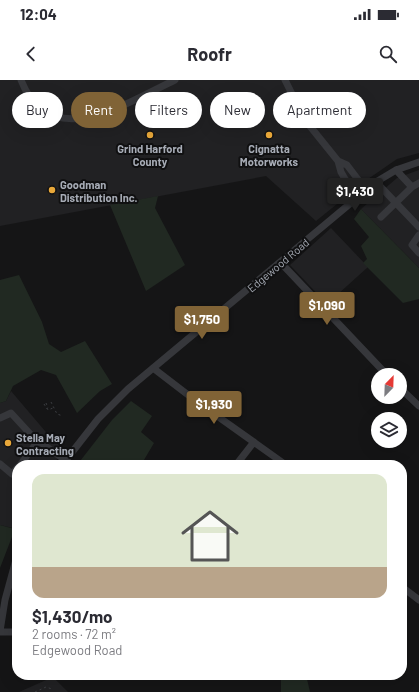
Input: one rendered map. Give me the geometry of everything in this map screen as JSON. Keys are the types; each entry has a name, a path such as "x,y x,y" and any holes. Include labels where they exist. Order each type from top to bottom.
{"street":[{"path":"21,80 25,91 37,106 56,117 74,120 98,116 175,80"},
{"path":"285,80 305,120 338,161 343,176 359,196"},
{"path":"338,161 347,165 366,190"},
{"name":"Edgewood Road","path":"65,460 98,419 153,368 281,263 376,182 396,170 419,162"},
{"path":"396,170 412,187"},
{"path":"376,182 419,227"},
{"path":"381,217 395,202 412,187 419,183"},
{"path":"419,235 412,245 419,253"},
{"path":"281,263 381,368"},
{"path":"153,368 279,460"},
{"path":"407,395 419,406"},
{"path":"0,418 11,413 60,460"},
{"path":"24,460 38,440"},
{"path":"240,460 254,442"},
{"path":"0,464 12,474"},
{"path":"12,576 1,620 0,632 12,632"},
{"path":"407,592 419,600"}],"path":[{"path":"51,402 57,414 63,416"},
{"path":"45,404 48,410 53,407"},
{"path":"35,692 46,686 52,689"}],"shaded area":[{"path":"0,80 419,80 419,153 397,159 368,179 316,221 266,176 0,226"},
{"path":"419,170 419,268 361,209 397,178"},
{"path":"158,196 155,208 185,265 146,291 110,205"},
{"path":"361,209 419,268 419,299 403,303 363,263 367,259 361,246 369,237 354,219"},
{"path":"331,228 368,267 327,304 290,265"},
{"path":"19,275 42,322 49,344 61,352 85,341 112,384 100,391 77,413 56,375 41,370 13,386 6,401 0,403 0,280"},
{"path":"11,391 51,438 64,449 56,460 12,460 12,528 0,525 0,403 6,401"},
{"path":"131,401 152,416 141,432 154,443 144,460 81,460 112,420"},
{"path":"0,525 12,528 12,537 0,568"},
{"path":"46,680 56,680 68,692 19,692"},
{"path":"281,680 307,680 310,692 281,692"}],"place":[{"name":"Grind Harford County","path":"150,135"},
{"name":"Cignatta Motorworks","path":"269,135"},
{"name":"Goodman Distribution Inc.","path":"52,190"},
{"name":"Stella May Contracting","path":"8,443"}]}
